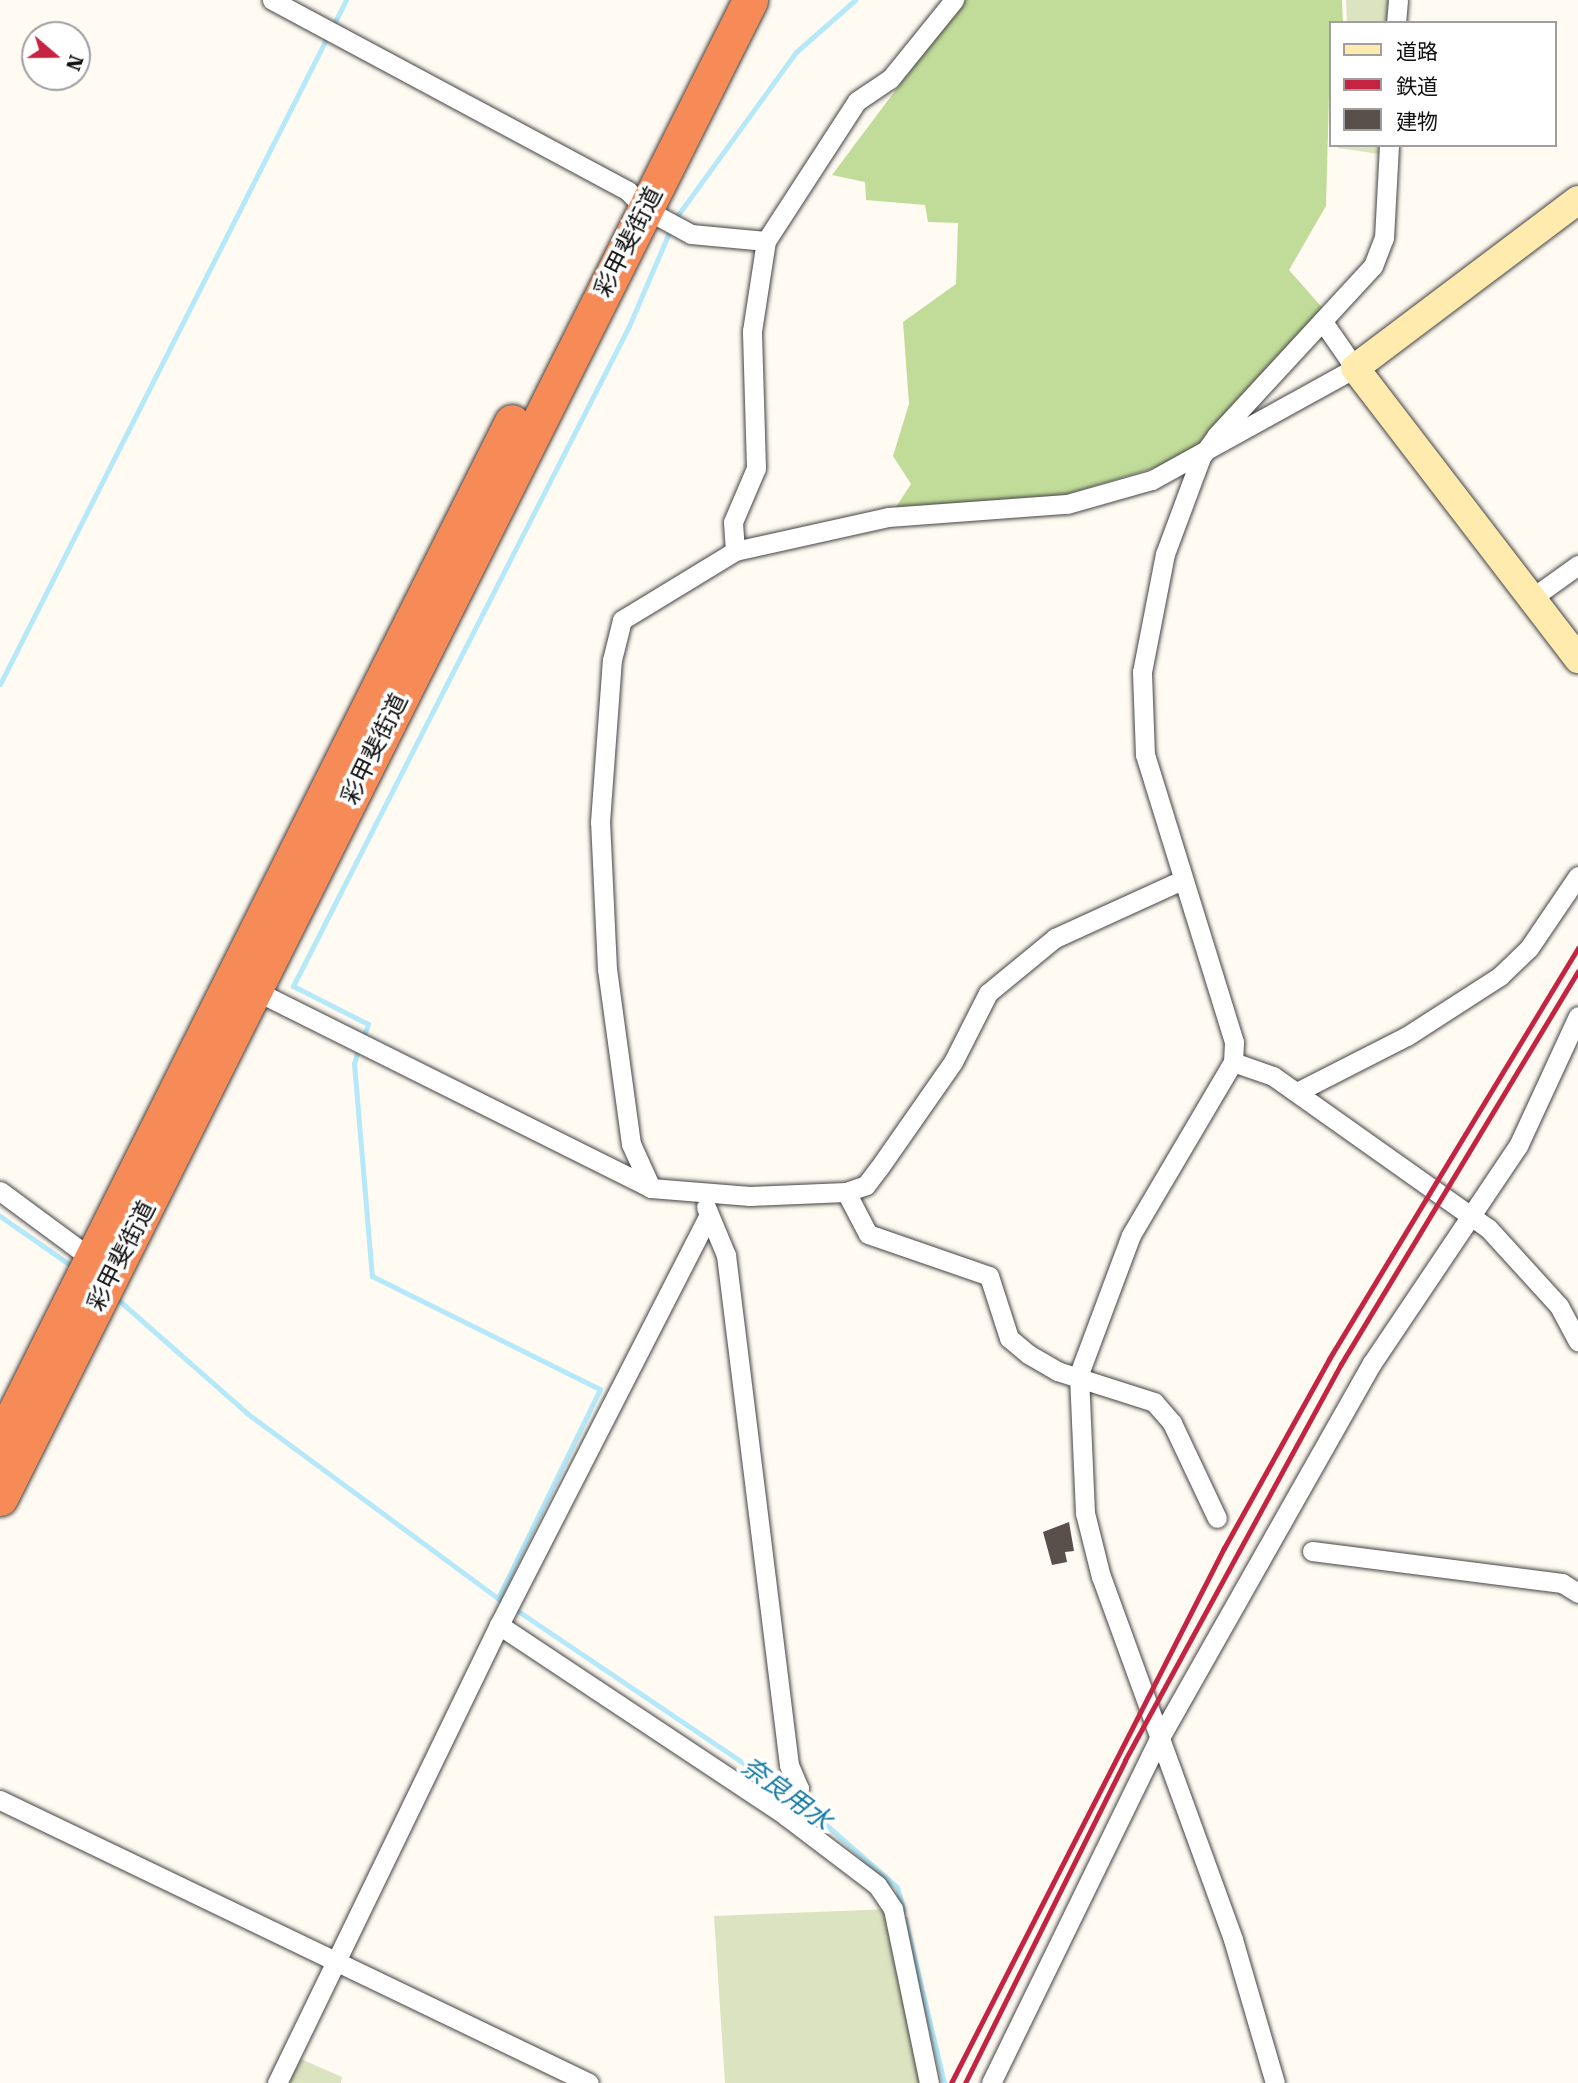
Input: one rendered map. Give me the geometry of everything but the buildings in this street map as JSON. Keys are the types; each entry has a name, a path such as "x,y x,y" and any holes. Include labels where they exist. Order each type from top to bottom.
{"highway":[{"name":"彩甲斐街道","path":"637,200 723,0"},
{"name":"彩甲斐街道","path":"0,1442 94,1278 637,200 750,0"},
{"name":"彩甲斐街道","path":"0,1498 94,1278"}],"street":[{"path":"272,0 342,35 637,200 691,234 766,241"},
{"path":"735,551 733,522 757,468 752,331 766,241 857,101 890,79 954,0"},
{"path":"1396,21 1398,0"},
{"path":"1275,2083 1233,1939 1158,1741 1085,1513 1079,1374 1131,1235 1233,1062 1234,1042 1149,778 1142,671 1164,554 1201,457 1323,323 1380,252 1389,147"},
{"path":"651,1188 631,1144 607,969 600,822 612,660 622,620 735,551 888,517 1067,504 1152,480 1201,457 1355,368 1578,200"},
{"path":"1323,323 1578,659"},
{"path":"1532,598 1578,565"},
{"path":"1297,1092 1407,1036 1500,975 1529,948 1578,876"},
{"path":"244,984 651,1188 703,1193 846,1192 866,1185 879,1168 953,1062 988,993 1055,938 1180,881"},
{"path":"991,2083 1158,1741 1364,1375 1474,1217 1518,1146 1578,1016"},
{"path":"1233,1062 1257,1067 1297,1092 1474,1217 1559,1306 1578,1341"},
{"path":"0,1191 94,1278"},
{"path":"846,1192 868,1234 989,1276 1009,1338 1057,1371 1079,1374 1154,1402 1172,1423 1217,1518"},
{"path":"703,1193 708,1217 726,1255 792,1803"},
{"path":"278,2083 499,1625 708,1217"},
{"path":"1312,1551 1562,1583 1578,1593"},
{"path":"499,1625 792,1803 864,1873 893,1909 929,2083"},
{"path":"0,1800 335,1964 589,2083"}],"green space":[{"path":"963,0 1342,0 1343,21 1330,21 1326,206 1289,270 1327,313 1201,454 1061,496 896,507 911,484 893,456 909,404 903,322 956,284 958,223 928,222 925,205 866,200 865,182 832,175"},
{"path":"1346,0 1392,0 1390,21 1347,21"},
{"path":"1379,147 1379,154 1338,148"},
{"path":"893,1909 929,2083 725,2083 714,1916"},
{"path":"301,2059 342,2077 341,2083 289,2083"}],"waterway":[{"path":"0,684 346,0"},
{"path":"675,219 796,52 855,0"},
{"path":"363,1038 368,1024 293,986 629,326 671,228"},
{"path":"359,1047 354,1063 372,1276 600,1389 498,1598"},
{"path":"0,1216 73,1267"},
{"path":"115,1297 248,1414 500,1600"},
{"name":"奈良用水","path":"512,1607 791,1795"},
{"name":"奈良用水","path":"799,1801 897,1887 903,1910"},
{"name":"奈良用水","path":"905,1919 944,2083"}],"railway":[{"path":"951,2083 1224,1548 1329,1359 1578,948"},
{"path":"965,2083 1125,1760 1341,1364 1578,971"}]}
